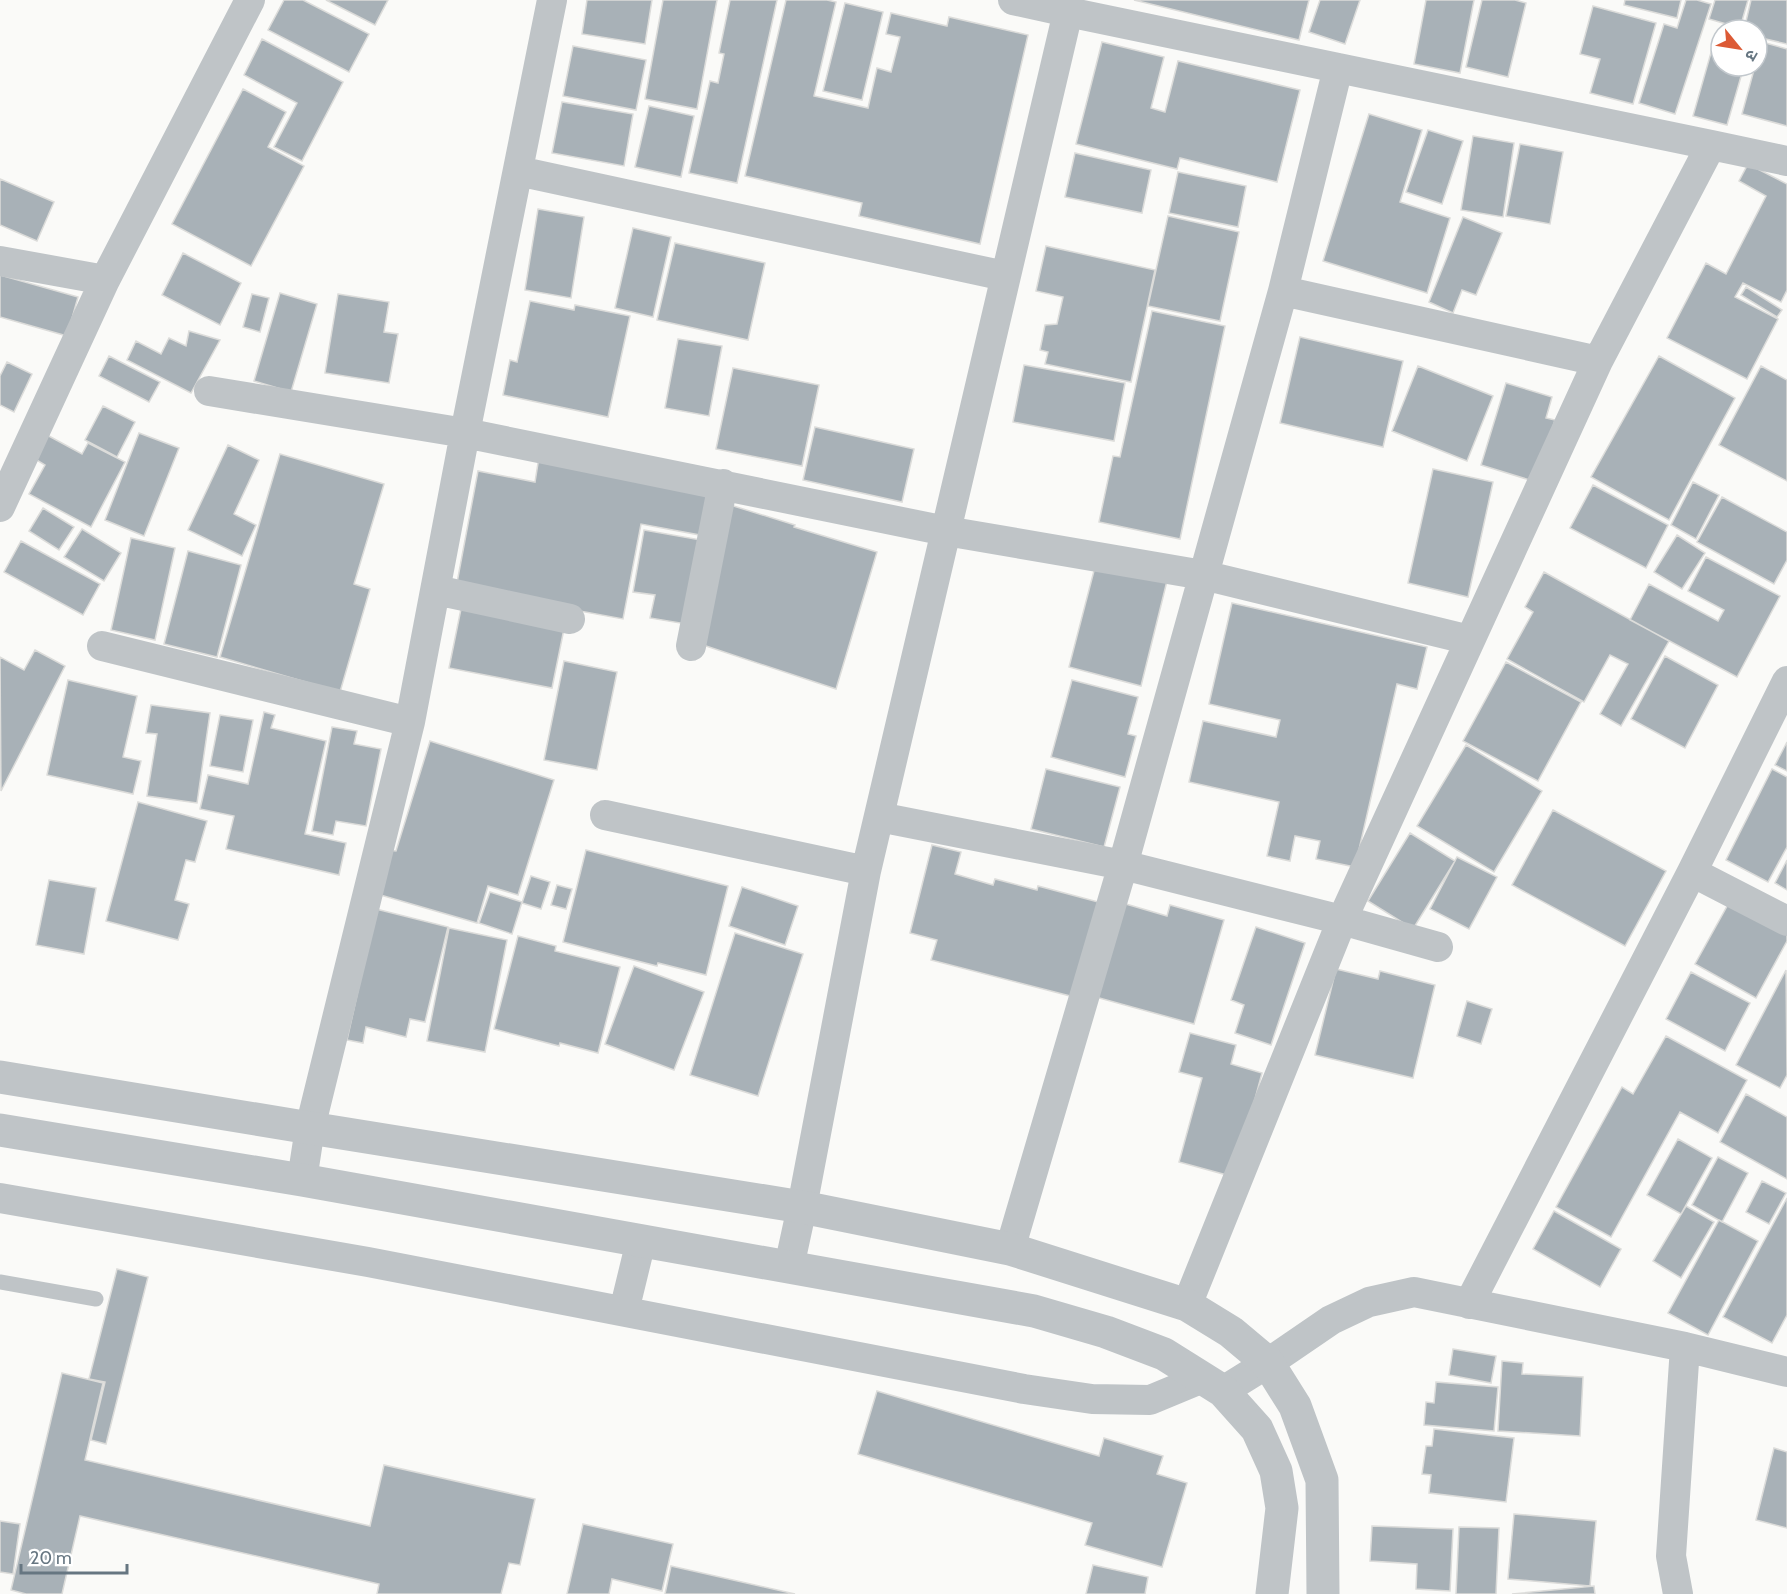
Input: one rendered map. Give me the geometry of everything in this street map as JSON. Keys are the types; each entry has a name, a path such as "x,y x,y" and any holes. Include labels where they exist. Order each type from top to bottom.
{"street":[{"path":"3,496 105,280 250,0"},
{"path":"302,1180 310,1128 410,722 465,432 552,0"},
{"path":"1013,0 1787,160"},
{"path":"789,1267 866,871 1068,12"},
{"path":"1010,1249 1123,865 1283,291 1338,68"},
{"path":"1187,1305 1342,920 1598,361 1711,145"},
{"path":"518,171 1005,276"},
{"path":"0,261 105,280"},
{"path":"1283,291 1598,361"},
{"path":"209,391 465,432 946,531 1203,575 1470,640"},
{"path":"691,646 723,484"},
{"path":"436,590 570,619"},
{"path":"102,646 410,722"},
{"path":"1469,1304 1692,872 1787,681"},
{"path":"605,815 866,871"},
{"path":"879,817 1123,865 1342,920 1438,947"},
{"path":"1692,872 1787,921"},
{"path":"0,1077 802,1207 1010,1249 1187,1305 1232,1332 1268,1363 1295,1406 1322,1480 1323,1594"},
{"path":"0,1130 302,1180 1034,1311 1106,1332 1164,1354 1213,1385 1257,1429 1276,1471 1282,1508 1272,1594"},
{"path":"0,1198 368,1262 1024,1389 1092,1399 1150,1400 1213,1385 1268,1363 1331,1320 1369,1302 1414,1292 1685,1347 1787,1372"},
{"path":"624,1311 641,1241"},
{"path":"1678,1594 1671,1556 1685,1347"}],"lane":[{"path":"0,1282 96,1299"}],"building":[{"path":"284,0 303,0 369,34 349,72 268,30"},
{"path":"326,0 388,0 375,25"},
{"path":"587,0 652,0 645,44 582,34"},
{"path":"663,0 717,0 697,109 645,99"},
{"path":"730,0 777,0 737,183 689,173 710,81 718,83 724,54 719,53"},
{"path":"786,0 836,2 814,96 868,108 877,68 891,72 900,37 886,34 891,13 947,26 949,17 1028,35 980,244 859,216 862,203 745,176"},
{"path":"1134,0 1309,0 1299,40"},
{"path":"1320,0 1360,0 1345,44 1309,32"},
{"path":"1426,0 1474,0 1460,73 1414,64"},
{"path":"1482,0 1515,0 1526,3 1508,77 1466,67"},
{"path":"1625,0 1681,0 1677,18 1624,5"},
{"path":"1686,0 1711,4 1675,114 1639,103 1664,24 1677,28"},
{"path":"1715,0 1748,0 1743,18 1709,18"},
{"path":"1751,0 1787,0 1787,44 1769,40 1769,18 1747,18"},
{"path":"845,3 883,12 862,100 823,91"},
{"path":"1593,6 1656,23 1633,104 1590,93 1600,59 1580,54"},
{"path":"262,39 343,82 302,161 274,147 297,103 244,75"},
{"path":"1102,42 1164,57 1151,108 1165,112 1178,61 1300,90 1277,182 1180,158 1177,169 1076,144"},
{"path":"1769,44 1787,49 1787,126 1742,114 1752,78 1769,78"},
{"path":"573,46 646,60 636,110 563,96"},
{"path":"1709,60 1709,78 1741,78 1727,125 1693,116"},
{"path":"243,89 286,112 268,147 304,166 251,266 172,224"},
{"path":"562,102 633,114 624,166 552,153"},
{"path":"649,106 694,116 681,177 635,167"},
{"path":"1369,114 1422,130 1400,202 1450,218 1427,293 1323,261"},
{"path":"1428,130 1463,141 1442,204 1406,192"},
{"path":"1473,136 1514,143 1503,217 1461,210"},
{"path":"1520,144 1563,152 1550,224 1506,216"},
{"path":"1075,153 1151,170 1142,213 1065,197"},
{"path":"1748,164 1787,184 1787,290 1781,302 1743,283 1735,297 1778,319 1747,379 1667,338 1706,263 1726,274 1766,196 1739,181"},
{"path":"1178,172 1246,186 1238,227 1169,213"},
{"path":"0,179 54,202 37,241 0,225"},
{"path":"538,209 584,217 571,298 525,290"},
{"path":"1168,216 1239,232 1220,321 1148,306"},
{"path":"1463,217 1502,233 1476,295 1462,290 1453,313 1429,302"},
{"path":"633,228 671,237 653,317 615,308"},
{"path":"675,243 765,263 748,340 657,320"},
{"path":"1046,246 1155,270 1131,382 1045,364 1048,352 1040,350 1045,325 1057,324 1063,297 1036,291"},
{"path":"183,253 241,283 220,325 162,295"},
{"path":"0,275 78,297 67,336 0,317"},
{"path":"1746,287 1782,310 1777,317 1741,295"},
{"path":"280,293 317,304 291,392 254,381"},
{"path":"252,294 269,298 260,332 243,327"},
{"path":"338,294 389,302 384,332 398,334 389,383 325,373"},
{"path":"530,301 574,310 575,305 630,316 608,417 503,395 510,360 517,362"},
{"path":"1152,311 1225,326 1180,539 1099,522 1113,456 1120,457"},
{"path":"189,331 220,340 191,393 127,360 136,341 161,354 169,338 186,346"},
{"path":"1300,337 1403,361 1383,447 1280,423"},
{"path":"678,339 722,346 709,416 665,408"},
{"path":"109,356 160,382 149,402 99,376"},
{"path":"1659,356 1735,398 1669,520 1591,477"},
{"path":"7,362 32,374 14,412 0,405 0,376"},
{"path":"1024,365 1125,383 1114,441 1013,422"},
{"path":"1418,366 1493,396 1467,461 1392,431"},
{"path":"1761,366 1787,380 1787,481 1719,445"},
{"path":"733,368 819,385 802,466 716,449"},
{"path":"1506,383 1552,397 1546,418 1555,420 1536,482 1481,465"},
{"path":"103,406 135,422 117,457 85,440"},
{"path":"815,427 914,449 902,502 803,480"},
{"path":"139,433 179,448 144,536 105,520"},
{"path":"47,435 82,454 88,443 125,462 91,527 29,494 45,465 35,459"},
{"path":"228,445 259,460 234,514 256,525 242,556 188,530"},
{"path":"280,454 384,484 354,584 370,589 340,692 220,657"},
{"path":"539,457 708,489 700,535 641,524 623,619 456,588 478,471 535,482"},
{"path":"1433,469 1493,482 1468,597 1408,583"},
{"path":"1693,482 1719,495 1696,539 1671,525"},
{"path":"1593,485 1668,525 1646,568 1570,528"},
{"path":"1722,497 1787,532 1787,560 1774,584 1697,542"},
{"path":"727,504 877,552 836,689 697,643"},
{"path":"43,508 74,527 59,550 29,531"},
{"path":"82,529 121,553 104,581 64,557"},
{"path":"644,530 701,540 686,624 650,618 655,595 633,592"},
{"path":"1677,535 1705,553 1682,589 1654,572"},
{"path":"131,538 175,548 155,640 111,630"},
{"path":"21,541 100,584 83,615 4,572"},
{"path":"188,551 241,565 217,657 164,644"},
{"path":"1706,557 1780,596 1737,677 1630,620 1649,584 1718,621 1724,610 1688,591"},
{"path":"1096,563 1167,581 1141,686 1069,667"},
{"path":"1544,572 1669,641 1621,726 1600,714 1628,664 1610,655 1584,702 1507,659 1533,612 1525,607"},
{"path":"1232,603 1427,647 1417,689 1397,684 1355,867 1316,859 1320,841 1295,836 1290,861 1267,856 1279,802 1189,782 1203,721 1276,737 1280,720 1209,704"},
{"path":"462,604 565,624 552,688 449,668"},
{"path":"35,650 65,666 1,791 0,657 24,670"},
{"path":"1665,656 1718,685 1685,748 1631,719"},
{"path":"564,661 617,672 597,770 544,760"},
{"path":"1506,662 1581,702 1538,781 1463,741"},
{"path":"68,680 137,696 123,757 141,761 133,794 47,775"},
{"path":"1072,680 1138,697 1128,734 1136,736 1125,777 1051,757"},
{"path":"151,705 210,713 197,803 147,796 157,734 146,733"},
{"path":"264,712 275,715 271,728 326,741 305,834 346,843 339,875 226,849 234,816 200,809 208,775 248,784"},
{"path":"220,715 253,720 243,772 210,766"},
{"path":"332,727 357,731 354,744 381,749 366,826 336,821 333,835 312,831"},
{"path":"430,741 554,780 518,895 488,886 477,923 377,894 388,850 396,851"},
{"path":"1787,742 1787,771 1775,765"},
{"path":"1466,745 1542,791 1494,872 1417,826"},
{"path":"1046,769 1120,787 1104,847 1031,829"},
{"path":"1772,769 1787,777 1787,847 1768,882 1726,860"},
{"path":"138,802 207,821 195,862 186,860 175,900 189,904 178,940 106,921"},
{"path":"1553,810 1666,871 1625,946 1512,885"},
{"path":"1410,833 1455,861 1413,929 1368,901"},
{"path":"932,845 961,852 955,874 993,885 995,879 1037,890 1038,886 1102,903 1078,998 931,960 937,940 910,933"},
{"path":"586,850 728,886 706,975 658,963 657,966 563,942"},
{"path":"1457,857 1497,877 1469,929 1430,909"},
{"path":"1787,860 1787,890 1775,883"},
{"path":"531,876 550,882 541,909 522,903"},
{"path":"49,880 96,888 84,954 36,945"},
{"path":"557,885 572,889 566,909 551,905"},
{"path":"742,887 798,906 785,945 729,926"},
{"path":"490,892 522,902 512,934 479,923"},
{"path":"1730,901 1787,931 1787,941 1756,998 1695,964"},
{"path":"1119,902 1167,916 1170,905 1224,920 1194,1024 1092,996"},
{"path":"376,909 448,927 425,1022 410,1019 406,1037 366,1027 363,1043 347,1040"},
{"path":"1256,927 1305,943 1271,1045 1235,1033 1244,1005 1231,1000"},
{"path":"449,928 507,940 485,1052 427,1041"},
{"path":"735,933 803,954 758,1096 690,1075"},
{"path":"518,936 556,946 555,951 620,967 598,1053 560,1043 559,1046 494,1029"},
{"path":"634,966 704,992 674,1070 605,1044"},
{"path":"1336,969 1378,979 1380,971 1435,985 1413,1078 1315,1055"},
{"path":"1786,970 1787,1075 1780,1088 1736,1065"},
{"path":"1691,972 1750,1003 1725,1051 1666,1019"},
{"path":"1467,1001 1492,1009 1481,1044 1457,1036"},
{"path":"1190,1033 1236,1045 1231,1064 1262,1073 1234,1177 1179,1162 1202,1078 1179,1072"},
{"path":"1666,1036 1747,1080 1718,1133 1680,1112 1611,1237 1556,1207 1622,1087 1633,1094"},
{"path":"1746,1094 1787,1117 1787,1179 1720,1142"},
{"path":"1678,1139 1712,1158 1681,1214 1647,1195"},
{"path":"1718,1157 1748,1173 1722,1222 1692,1205"},
{"path":"1762,1181 1786,1193 1769,1224 1746,1212"},
{"path":"1787,1198 1787,1315 1772,1343 1723,1317"},
{"path":"1686,1206 1714,1222 1681,1278 1653,1261"},
{"path":"1554,1211 1621,1249 1600,1287 1533,1249"},
{"path":"1719,1220 1758,1241 1708,1335 1668,1313"},
{"path":"117,1269 148,1277 106,1444 91,1440 105,1382 89,1379"},
{"path":"1453,1349 1496,1356 1491,1383 1449,1375"},
{"path":"1502,1361 1523,1363 1522,1374 1583,1377 1580,1436 1498,1431"},
{"path":"62,1373 103,1383 85,1460 370,1526 384,1465 535,1499 520,1565 509,1563 501,1594 377,1594 379,1584 80,1516 62,1594 26,1594 11,1590"},
{"path":"1436,1382 1498,1387 1494,1431 1424,1425 1426,1402 1434,1403"},
{"path":"877,1391 1099,1456 1104,1438 1163,1456 1157,1474 1187,1483 1162,1567 1085,1545 1092,1523 858,1454"},
{"path":"1434,1429 1514,1438 1506,1502 1429,1493 1431,1475 1422,1474 1426,1446 1432,1446"},
{"path":"1774,1448 1787,1452 1787,1528 1756,1520"},
{"path":"1514,1514 1596,1521 1590,1586 1508,1579"},
{"path":"0,1521 20,1524 13,1574 0,1572"},
{"path":"583,1524 673,1544 662,1591 612,1579 609,1594 567,1594"},
{"path":"1372,1526 1453,1529 1450,1591 1416,1589 1417,1564 1370,1561"},
{"path":"1459,1527 1499,1528 1496,1594 1456,1594"},
{"path":"1093,1565 1148,1577 1145,1594 1086,1594"},
{"path":"671,1566 795,1594 665,1594"},
{"path":"1594,1586 1595,1594 1512,1594"}]}
